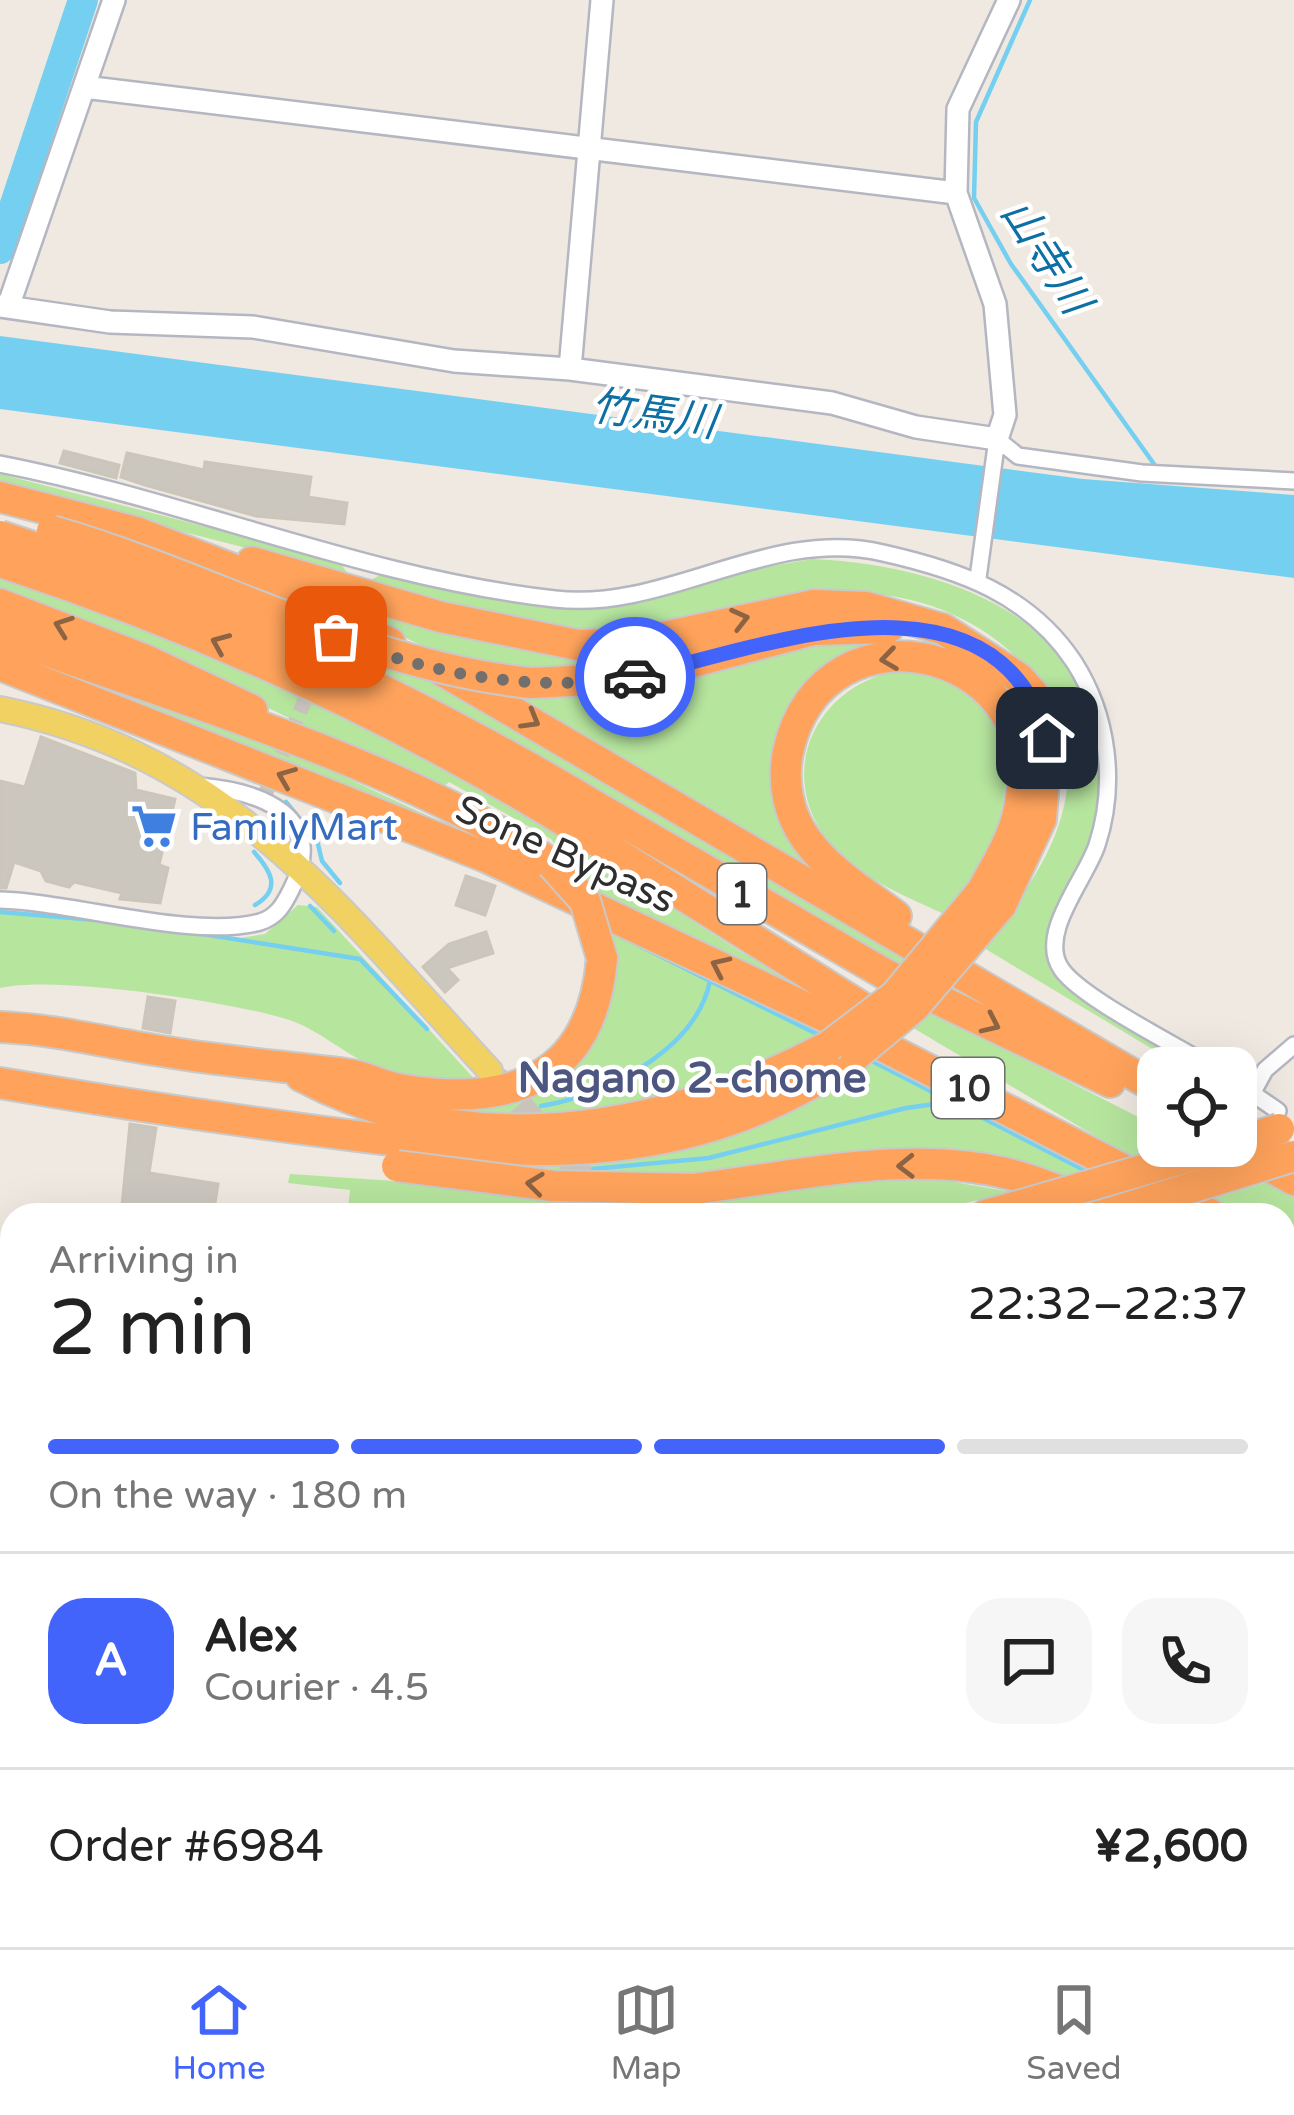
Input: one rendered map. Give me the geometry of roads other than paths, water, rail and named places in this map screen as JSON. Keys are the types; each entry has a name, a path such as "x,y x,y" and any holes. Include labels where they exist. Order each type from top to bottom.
{"highway":[{"name":"10","path":"0,497 136,532 230,568 491,697 1137,1074"},
{"path":"0,517 139,559 430,669 531,683 633,678 813,630 897,628 964,642"},
{"path":"0,1083 208,1117 446,1148 592,1151 679,1138 734,1121 842,1051 991,898 1040,819 1047,738 1033,694 1019,678 964,642 914,617 866,607 814,605 631,644 578,645 441,617 136,532"},
{"name":"1","path":"0,536 161,591 312,654 454,724 593,821 1110,1160"},
{"name":"1","path":"0,562 153,615 302,678 593,821 885,974 1137,1096"},
{"path":"0,604 213,690 357,767"},
{"path":"0,634 357,767 484,824 552,864 585,901 602,958 598,994 579,1044 526,1085 482,1095 396,1088 352,1074 290,1070 6,1029"},
{"path":"991,898 1022,787 1020,758 1006,716 985,686 951,663 886,657 853,667 831,681 792,737 785,768 788,803 802,834 825,863 914,929 1055,1012 1137,1071"},
{"name":"Sone Bypass","path":"0,664 486,857 826,1016 1190,1203"},
{"path":"290,1070 352,1103 387,1114 519,1131 586,1129 673,1112 842,1051"},
{"path":"0,1100 108,1101"},
{"path":"208,1117 397,1166 553,1186 694,1190 862,1168 966,1168 1022,1177 1088,1203"},
{"path":"1129,1203 1286,1130"},
{"path":"1257,1156 1294,1176"},
{"path":"1027,1203 1151,1167"}],"main road":[{"path":"0,709 116,747 226,803 302,868 490,1071"}],"street":[{"path":"114,0 4,307 110,322 253,327 454,361 569,369 832,403 1018,456 1142,473 1294,482"},
{"path":"569,369 602,0"},
{"path":"978,578 1005,415 995,304 956,193 958,109 1010,0"},
{"path":"85,87 956,193"},
{"path":"0,464 361,567 598,602 642,594 735,561 812,550 879,551 978,578 1043,622 1073,662 1103,730 1105,809 1097,844 1056,934 1056,959 1064,973 1088,991 1180,1047"},
{"path":"0,900 192,923 260,922 280,911 302,868"},
{"path":"1257,1085 1265,1070 1294,1045"},
{"path":"1257,1105 1286,1130"}],"water":[{"path":"0,336 1083,479 1294,495 1294,578 0,409"}],"waterway":[{"path":"0,249 83,0"},
{"name":"山寺川","path":"1030,0 976,122 974,198 1011,264 1159,471"},
{"path":"286,802 317,840 322,861 340,883"},
{"path":"254,852 271,880 269,893 255,905"},
{"path":"310,906 334,931"},
{"path":"0,912 96,920"},
{"path":"196,933 360,959 427,1029"},
{"path":"622,937 821,1036"},
{"path":"541,1106 593,1092 668,1048 701,1006 710,981"},
{"path":"870,1060 1084,1170"},
{"path":"560,1172 709,1158 906,1108 950,1102"}],"tunnel":[{"path":"264,797 312,683"},
{"path":"496,1077 600,1195"}],"place":[{"name":"FamilyMart","path":"154,826"}],"district":[{"name":"Nagano 2-chome","path":"692,1077"}],"water label":[{"name":"竹馬川","path":"654,413"}]}
